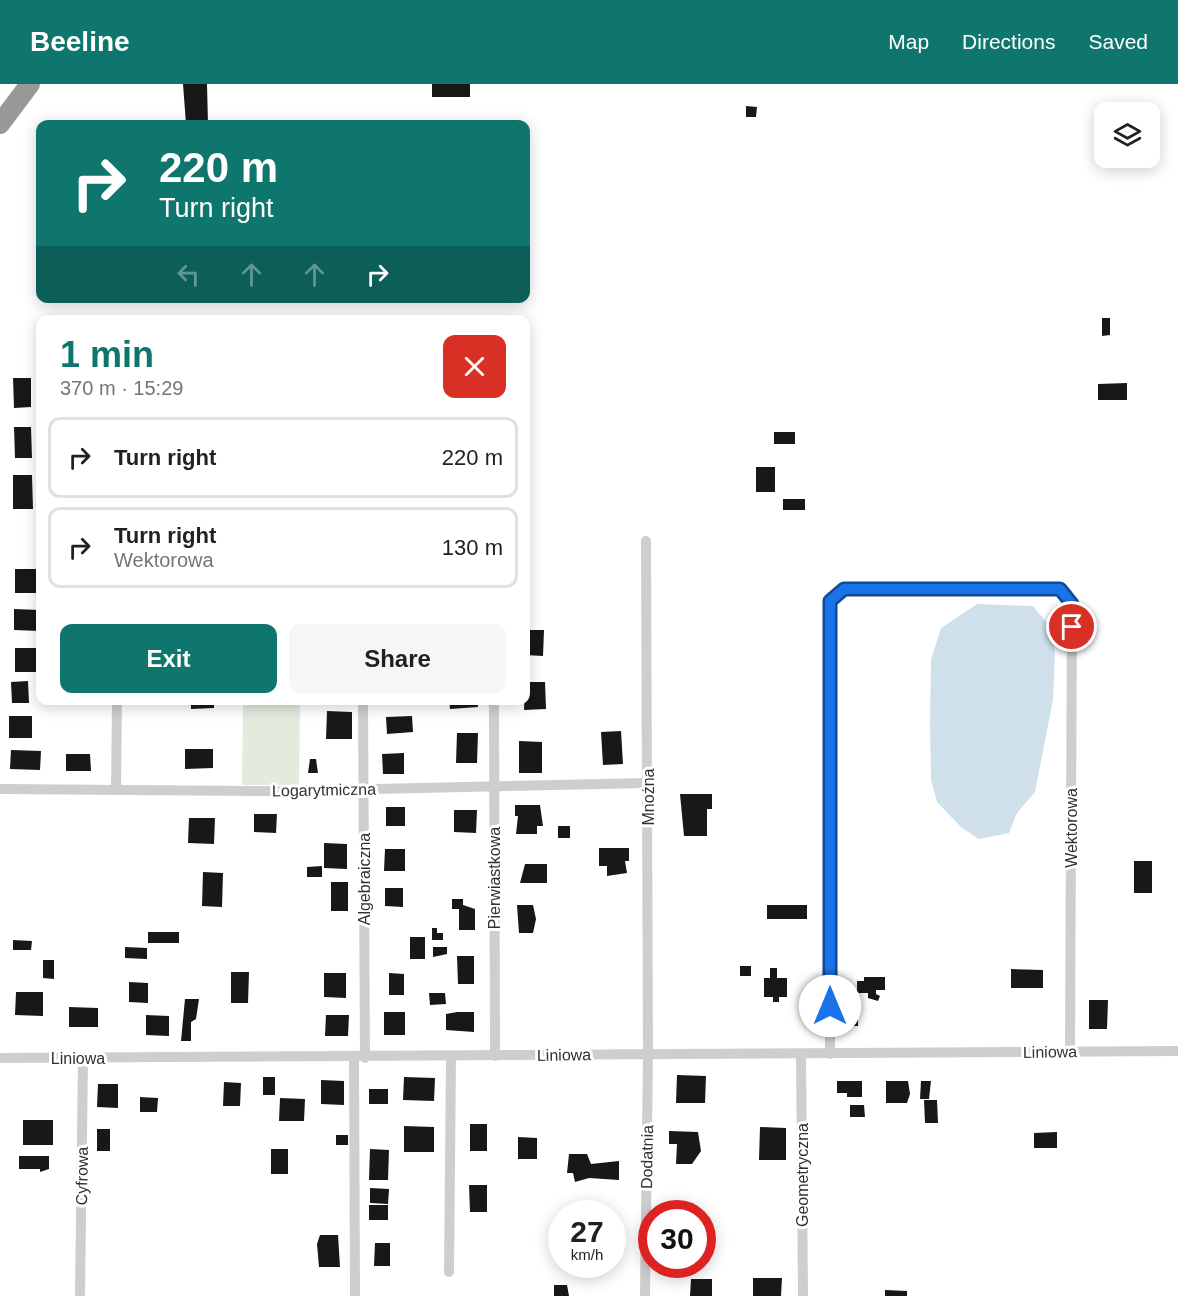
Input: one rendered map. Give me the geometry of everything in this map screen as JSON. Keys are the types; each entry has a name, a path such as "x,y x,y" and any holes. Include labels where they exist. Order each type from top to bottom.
{"highway":[{"path":"0,124 30,84"}],"street":[{"name":"Mnożna","path":"646,540 648,1054"},
{"name":"Wektorowa","path":"830,1054 830,601 844,589 1060,589 1072,604 1070,1052"},
{"path":"116,790 117,705"},
{"name":"Algebraiczna","path":"355,1296 364,792 363,705"},
{"name":"Pierwiastkowa","path":"494,705 495,1056"},
{"name":"Logarytmiczna","path":"0,789 364,792 375,789 648,783"},
{"name":"Liniowa","path":"0,1058 359,1058 1178,1051"},
{"name":"Dodatnia","path":"645,1296 648,1054"},
{"name":"Geometryczna","path":"801,1054 803,1296"},
{"path":"449,1272 451,1056"},
{"name":"Cyfrowa","path":"80,1294 83,1058"}],"shaded area":[{"path":"243,705 300,705 299,785 242,785"}],"water":[{"path":"977,604 1033,606 1046,622 1052,635 1055,654 1053,700 1035,792 1017,813 1009,833 979,839 962,828 937,802 931,780 930,722 931,659 941,628"}],"building":[{"path":"183,84 207,84 208,120 186,120"},
{"path":"432,84 470,84 470,97 432,97"},
{"path":"746,106 757,107 756,117 746,117"},
{"path":"1102,318 1110,318 1110,335 1102,336"},
{"path":"13,378 31,378 31,407 14,408"},
{"path":"1127,383 1127,400 1098,400 1098,384"},
{"path":"14,427 31,427 32,458 15,458"},
{"path":"774,432 795,432 795,444 774,444"},
{"path":"756,467 775,467 775,492 756,492"},
{"path":"13,475 32,475 33,509 13,509"},
{"path":"783,499 805,499 805,510 783,510"},
{"path":"15,569 36,569 36,593 15,593"},
{"path":"14,609 36,610 36,631 14,630"},
{"path":"530,630 544,630 543,656 530,655"},
{"path":"15,648 36,648 36,672 15,672"},
{"path":"28,681 29,703 12,703 11,682"},
{"path":"530,682 545,682 546,709 524,710 524,705 530,705"},
{"path":"191,705 214,705 214,708 191,709"},
{"path":"450,705 478,705 478,707 450,709"},
{"path":"327,711 352,712 352,739 326,739"},
{"path":"9,716 32,716 32,738 9,738"},
{"path":"412,716 413,732 387,734 386,717"},
{"path":"621,731 623,764 603,765 601,732"},
{"path":"457,733 478,733 477,763 456,763"},
{"path":"519,741 542,742 542,773 519,773"},
{"path":"185,749 213,749 213,768 185,769"},
{"path":"11,750 41,751 40,770 10,769"},
{"path":"404,753 404,774 383,774 382,754"},
{"path":"66,754 90,754 91,771 66,771"},
{"path":"310,759 316,759 318,773 308,773"},
{"path":"680,794 712,794 712,809 707,809 707,836 684,836"},
{"path":"515,805 540,805 543,826 537,826 537,834 516,834 518,816 515,816"},
{"path":"386,807 405,807 405,826 386,826"},
{"path":"454,810 477,810 476,833 454,832"},
{"path":"254,814 277,814 276,833 254,832"},
{"path":"189,818 215,818 214,844 188,843"},
{"path":"558,826 570,826 570,838 558,838"},
{"path":"324,843 347,844 347,869 324,868"},
{"path":"599,848 629,848 629,861 625,861 627,873 607,876 607,866 599,866"},
{"path":"385,849 405,849 405,871 384,871"},
{"path":"1134,861 1152,861 1152,893 1134,893"},
{"path":"525,864 547,864 547,883 520,883"},
{"path":"322,866 322,877 307,877 307,867"},
{"path":"203,872 223,873 222,907 202,906"},
{"path":"331,882 348,882 348,911 331,911"},
{"path":"385,888 403,888 403,907 385,906"},
{"path":"452,899 463,899 463,905 475,909 475,930 459,930 459,909 452,909"},
{"path":"517,905 533,905 536,919 533,933 519,933"},
{"path":"767,905 807,905 807,919 767,919"},
{"path":"432,928 437,928 437,933 443,933 443,940 432,940"},
{"path":"148,932 179,932 179,943 148,943"},
{"path":"410,937 425,937 425,959 410,959"},
{"path":"13,940 32,941 31,950 13,950"},
{"path":"125,947 147,948 147,959 125,958"},
{"path":"433,947 447,947 447,954 433,957"},
{"path":"457,956 474,956 474,984 458,984"},
{"path":"43,960 54,960 54,979 43,978"},
{"path":"740,966 751,966 751,976 740,976"},
{"path":"770,968 777,968 777,978 787,978 787,997 779,997 779,1002 773,1002 773,997 764,997 764,978 770,978"},
{"path":"1011,969 1043,970 1043,988 1011,988"},
{"path":"231,972 249,972 248,1003 231,1003"},
{"path":"324,973 346,973 346,998 324,997"},
{"path":"389,973 404,974 404,995 389,995"},
{"path":"864,977 885,977 885,990 876,990 876,994 880,996 878,1001 868,998 868,993 857,993 857,981 864,981"},
{"path":"129,982 148,983 148,1003 129,1002"},
{"path":"16,992 43,992 43,1016 15,1015"},
{"path":"429,993 445,993 446,1004 430,1005"},
{"path":"185,999 199,999 196,1019 191,1022 191,1041 181,1041"},
{"path":"1089,1000 1108,1000 1107,1029 1089,1029"},
{"path":"69,1007 98,1008 98,1027 69,1027"},
{"path":"846,1010 858,1010 858,1026 846,1026"},
{"path":"384,1012 405,1012 405,1035 384,1035"},
{"path":"474,1012 474,1032 446,1030 446,1014"},
{"path":"146,1015 169,1016 169,1036 146,1035"},
{"path":"326,1015 349,1015 348,1036 325,1036"},
{"path":"677,1075 706,1076 705,1103 676,1103"},
{"path":"263,1077 275,1077 275,1095 263,1095"},
{"path":"404,1077 435,1078 434,1101 403,1100"},
{"path":"321,1080 344,1081 344,1105 321,1104"},
{"path":"837,1081 862,1081 862,1097 847,1097 847,1093 837,1093"},
{"path":"886,1081 908,1081 910,1094 907,1103 886,1103"},
{"path":"921,1081 931,1081 929,1099 920,1099"},
{"path":"224,1082 241,1083 240,1106 223,1106"},
{"path":"98,1084 118,1084 118,1108 97,1107"},
{"path":"369,1089 388,1089 388,1104 369,1104"},
{"path":"140,1097 158,1098 157,1112 140,1112"},
{"path":"280,1098 305,1099 304,1121 279,1121"},
{"path":"924,1100 937,1100 938,1123 925,1123"},
{"path":"850,1105 864,1105 865,1117 850,1117"},
{"path":"23,1120 53,1120 53,1145 23,1145"},
{"path":"470,1124 487,1124 487,1151 470,1151"},
{"path":"404,1126 434,1127 434,1152 404,1152"},
{"path":"760,1127 786,1128 786,1160 759,1160"},
{"path":"97,1129 110,1129 110,1151 97,1151"},
{"path":"669,1131 698,1132 701,1151 692,1164 676,1164 677,1144 669,1144"},
{"path":"1057,1132 1057,1148 1034,1148 1034,1133"},
{"path":"336,1135 348,1135 348,1145 336,1145"},
{"path":"518,1137 537,1138 537,1159 518,1159"},
{"path":"271,1149 288,1149 288,1174 271,1174"},
{"path":"370,1149 389,1150 388,1180 369,1180"},
{"path":"569,1154 587,1154 591,1164 619,1161 619,1180 589,1178 575,1182 573,1173 567,1173"},
{"path":"19,1156 49,1156 49,1169 40,1172 40,1169 19,1169"},
{"path":"469,1185 487,1185 487,1212 470,1212"},
{"path":"370,1188 389,1189 388,1204 370,1203"},
{"path":"369,1205 388,1205 388,1220 369,1220"},
{"path":"320,1235 338,1235 340,1267 319,1267 317,1244"},
{"path":"375,1243 390,1243 390,1266 374,1266"},
{"path":"753,1278 782,1278 781,1296 753,1296"},
{"path":"691,1279 712,1279 712,1296 690,1296"},
{"path":"554,1285 567,1285 569,1296 554,1296"},
{"path":"885,1290 907,1291 907,1296 885,1296"}],"route":[{"path":"830,1006 830,601 844,589 1060,589 1072,604 1072,627"}]}
